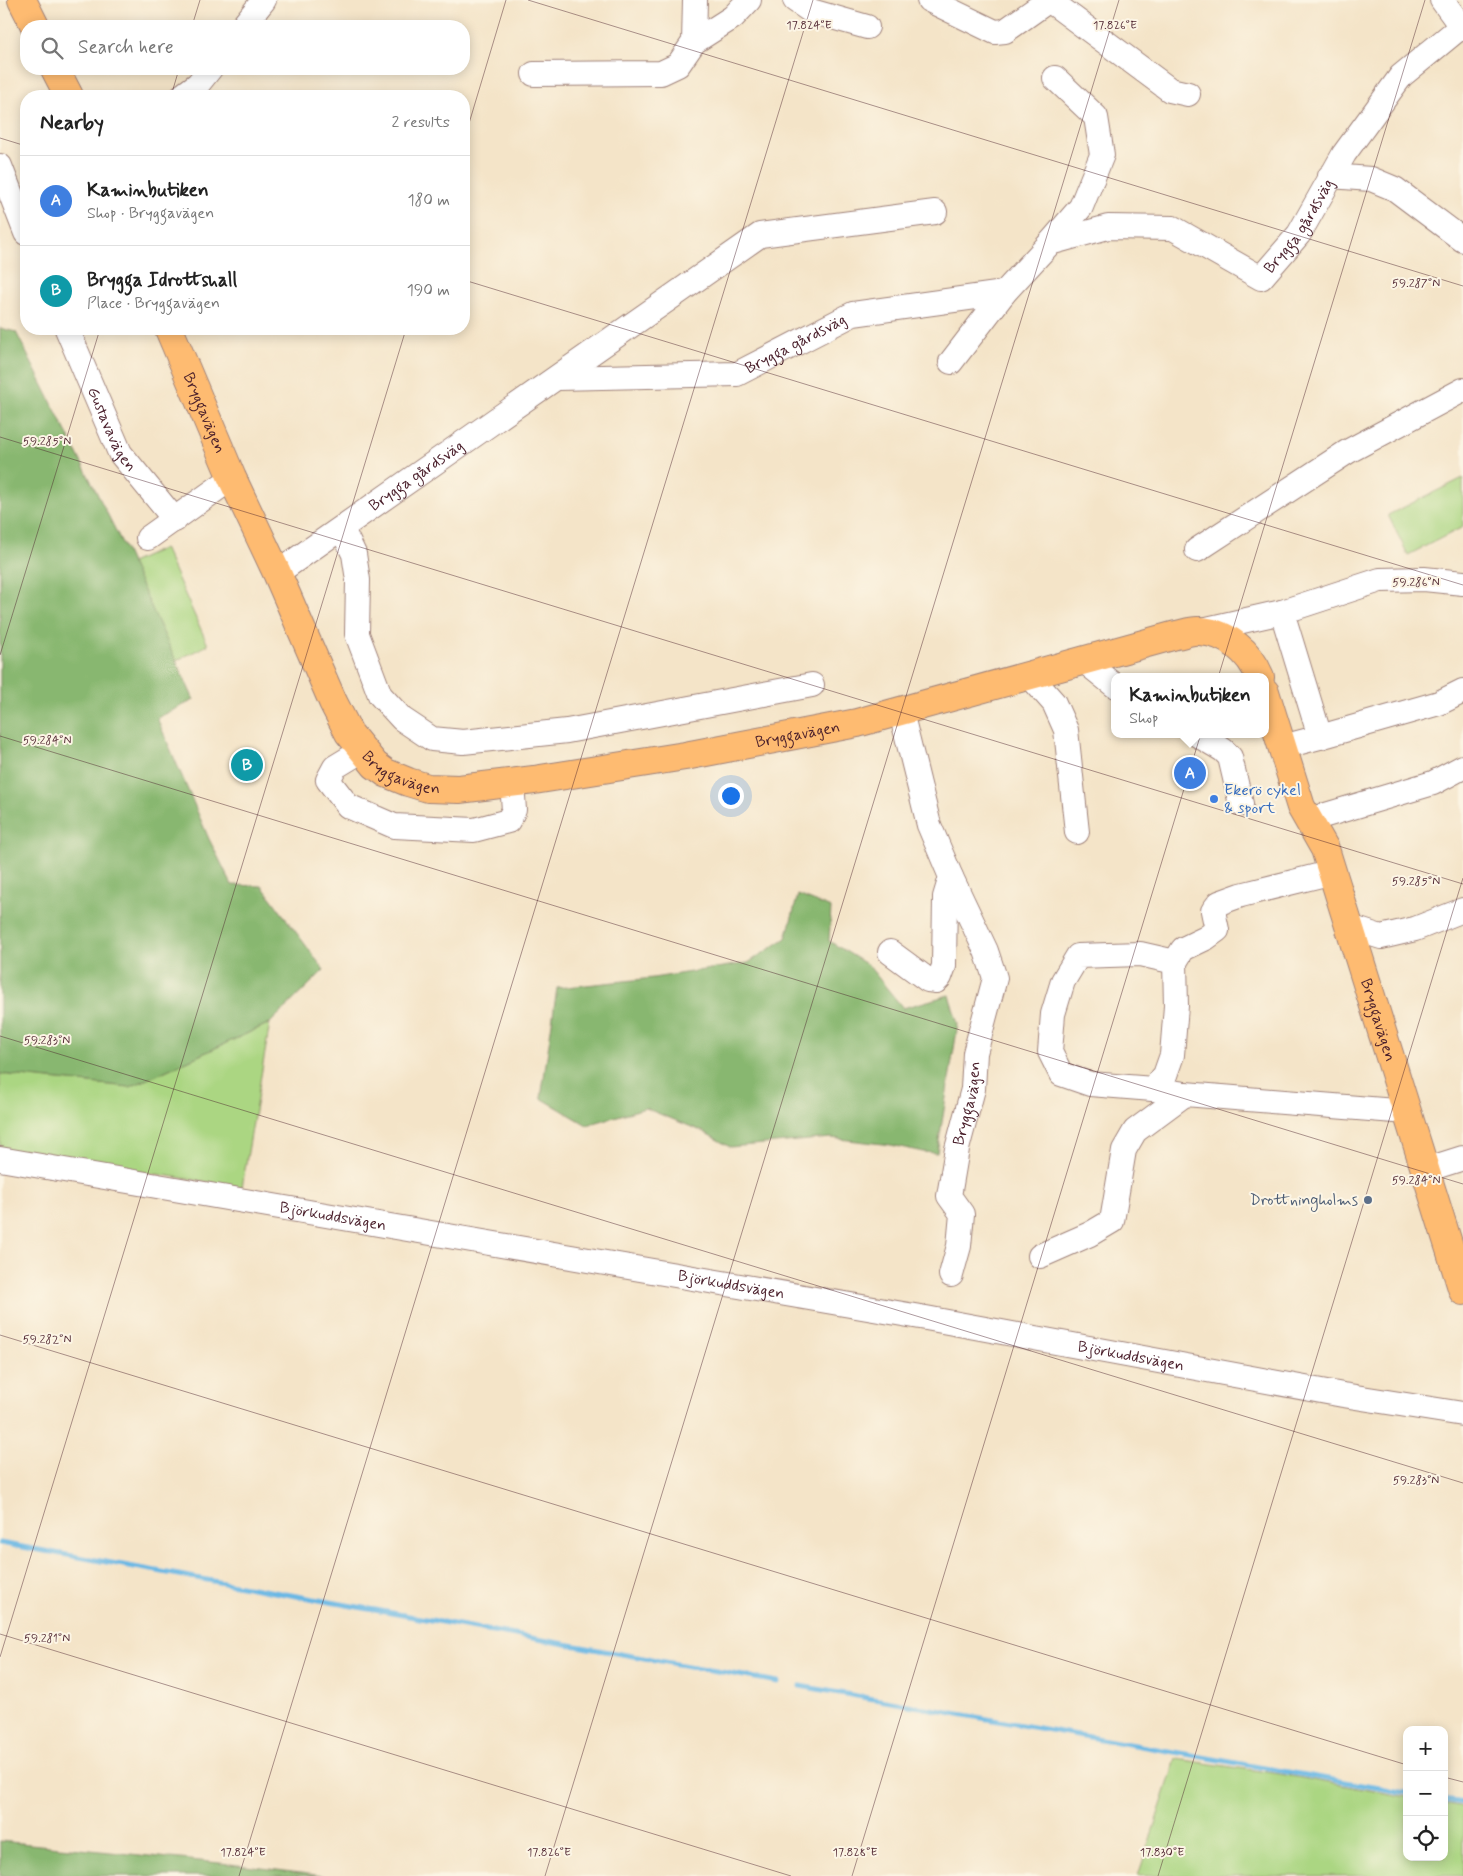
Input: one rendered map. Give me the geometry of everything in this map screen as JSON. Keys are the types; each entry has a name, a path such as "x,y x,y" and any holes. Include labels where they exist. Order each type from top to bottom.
{"main road":[{"path":"22,0 32,20"},
{"path":"58,75 65,90"},
{"name":"Bryggavägen","path":"172,335 232,478 277,573 333,702 349,733 375,765 402,781 428,788 459,789 512,783 685,756 857,723 1176,635 1198,631 1216,634 1230,640 1255,664 1258,673"},
{"name":"Bryggavägen","path":"1269,705 1301,807 1325,849 1463,1291"}],"street":[{"path":"248,20 264,0"},
{"path":"694,42 695,0"},
{"path":"534,74 660,73 678,65 694,42 733,17 748,0"},
{"path":"795,0 811,11 868,27"},
{"path":"929,0 995,32 1005,31 1049,0 1170,90 1188,94"},
{"name":"Brygga gårdsväg","path":"1050,243 1108,226 1173,228 1261,278 1299,234 1344,154 1401,76 1462,27 1442,0"},
{"path":"190,90 205,75"},
{"path":"951,362 1004,293 1081,207 1102,155 1096,117 1055,78"},
{"path":"0,166 15,219"},
{"path":"1330,176 1371,179 1395,189 1463,240"},
{"name":"Brygga gårdsväg","path":"277,573 760,235 935,212"},
{"name":"Brygga gårdsväg","path":"556,378 738,374 853,314 1004,293"},
{"name":"Gustavavägen","path":"70,335 120,453 175,520"},
{"path":"1197,550 1347,452 1463,390"},
{"path":"148,538 232,478"},
{"path":"342,529 354,554 357,571 357,634 380,695 402,719 432,739 463,742 567,730 812,685"},
{"name":"Bryggavägen","path":"1198,631 1282,612 1380,580 1424,579 1463,583"},
{"path":"1282,612 1320,737"},
{"path":"1084,661 1111,683"},
{"path":"1030,676 1054,703 1066,730 1077,832"},
{"path":"1282,747 1439,703 1463,691"},
{"name":"Bryggavägen","path":"901,712 929,825 986,951 995,978 975,1053 973,1089 957,1149 948,1196 962,1214 959,1246 951,1275"},
{"path":"1203,738 1223,750 1230,757 1240,804"},
{"path":"362,750 334,767 328,780 348,806 394,826 474,830 508,821 514,810 512,783"},
{"path":"1308,820 1433,783 1463,767"},
{"path":"1153,1089 1165,1075 1172,1055 1176,1006 1175,962 1184,949 1217,930 1213,911 1219,903 1241,895 1332,872"},
{"path":"890,952 928,980 936,982 944,966 945,897 951,876"},
{"path":"1350,927 1381,937 1416,929 1463,910"},
{"path":"1175,962 1140,954 1078,956 1063,981 1053,1014 1050,1052 1062,1074 1090,1084 1153,1089 1185,1094 1407,1112"},
{"path":"1040,1256 1112,1222 1124,1150 1135,1131 1185,1094"},
{"path":"1425,1170 1463,1158"},
{"name":"Björkuddsvägen","path":"0,1159 926,1318 1343,1395 1463,1414"}],"green space":[{"path":"0,328 16,332 122,543 194,700 157,718 209,839 232,885 262,886 324,970 270,1023 130,1087 0,1074"},
{"path":"1463,478 1463,527 1408,555 1388,515"},
{"path":"164,548 208,645 175,661 131,563"},
{"path":"798,895 831,908 829,941 868,965 903,1008 949,995 958,1024 937,1153 831,1138 730,1147 704,1132 645,1108 587,1125 541,1098 557,988 653,978 748,963 786,938"},
{"path":"270,1023 242,1187 0,1151 0,1074 130,1087"},
{"path":"1176,1759 1280,1774 1403,1796 1403,1861 1448,1861 1448,1804 1463,1807 1463,1876 1138,1876"},
{"path":"0,1841 230,1864 324,1876 0,1876"}],"waterway":[{"path":"0,1543 778,1682"},
{"path":"800,1686 1403,1792"},
{"path":"1448,1801 1463,1803"}],"place":[{"name":"Brygga Idrottshall","path":"247,765"},
{"name":"Kaminbutiken","path":"1190,773"},
{"name":"Ekerö cykel & sport","path":"1214,799"},
{"name":"Drottningholms","path":"1368,1200"}]}
